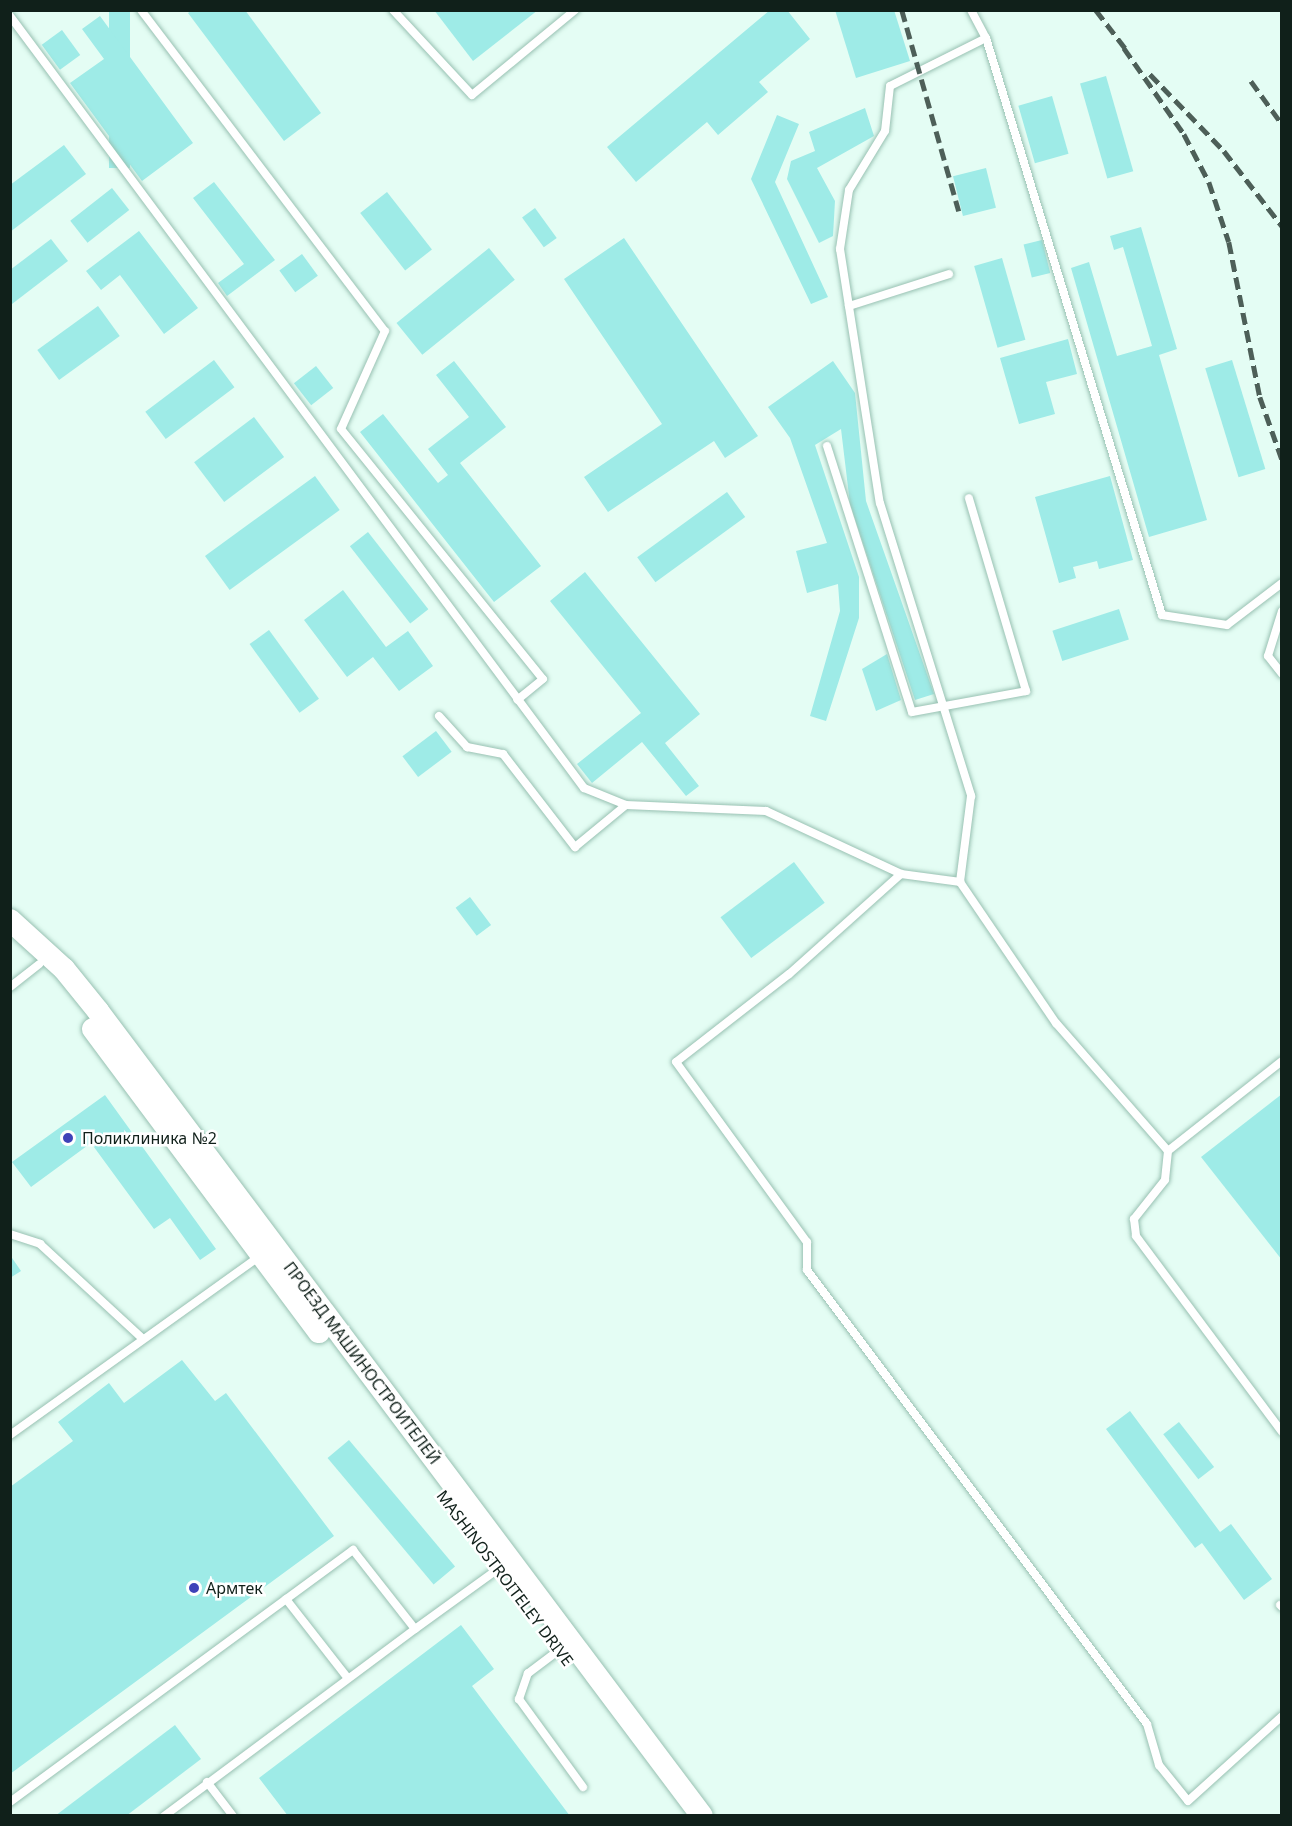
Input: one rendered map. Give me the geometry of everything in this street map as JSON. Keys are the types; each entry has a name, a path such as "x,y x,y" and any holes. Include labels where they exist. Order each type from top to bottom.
{"main road":[{"name":"ПРОЕЗД МАШИНОСТРОИТЕЛЕЙ","path":"10,920 64,969 98,1011 267,1251"},
{"name":"ПРОЕЗД МАШИНОСТРОИТЕЛЕЙ","path":"10,940 39,964 87,1021 267,1251"},
{"name":"MASHINOSTROITELEY DRIVE","path":"267,1251 504,1564 559,1650 683,1815"},
{"path":"504,1564 702,1815"}],"lane":[{"path":"141,10 385,331 341,429 543,679 517,700"},
{"path":"393,10 472,95 575,10"},
{"path":"971,10 986,38 1162,615 1227,625 1281,583"},
{"path":"10,16 584,788 626,805 766,811 902,874 960,882"},
{"path":"986,38 890,86 885,131 849,190 840,249 880,503 947,707 971,796 960,882 1056,1023 1168,1151"},
{"path":"849,306 949,274"},
{"path":"827,446 912,712 1026,691 969,498"},
{"path":"1281,610 1268,656 1281,674"},
{"path":"440,716 468,747 503,754 575,847 626,805"},
{"path":"902,874 789,974 676,1062 807,1242 807,1270 1147,1724 1159,1765 1188,1801 1281,1716"},
{"path":"10,987 39,964"},
{"path":"1281,1061 1168,1151 1165,1180 1134,1219 1136,1236 1281,1432"},
{"path":"10,1234 40,1244 142,1338"},
{"path":"10,1436 142,1338 267,1251"},
{"path":"10,1802 353,1550 415,1629"},
{"path":"164,1815 347,1677 504,1564"},
{"path":"286,1599 347,1677"},
{"path":"559,1650 528,1673 519,1699 583,1787"},
{"path":"207,1782 233,1815"}],"building":[{"path":"109,10 130,10 130,168 109,168"},
{"path":"192,10 245,10 321,113 284,141 188,13"},
{"path":"434,10 538,10 473,61"},
{"path":"770,10 787,10 810,39 759,82 768,92 718,135 707,122 636,182 607,147"},
{"path":"835,10 894,10 910,61 856,78"},
{"path":"100,16 193,143 142,181 70,83 104,59 82,29"},
{"path":"62,30 80,55 60,70 42,45"},
{"path":"1106,76 1133,171 1107,179 1080,83"},
{"path":"1052,96 1069,154 1035,163 1018,106"},
{"path":"865,108 874,136 817,168 835,201 833,236 819,243 787,179 791,161 815,151 809,132"},
{"path":"777,115 799,124 775,182 828,297 811,304 751,179"},
{"path":"64,145 86,174 10,232 10,185"},
{"path":"986,168 996,208 963,216 953,176"},
{"path":"214,182 275,260 227,296 218,283 244,264 193,198"},
{"path":"112,188 129,210 87,243 70,221"},
{"path":"387,192 432,250 405,270 360,213"},
{"path":"535,208 557,238 544,247 522,217"},
{"path":"1141,227 1177,349 1159,355 1207,520 1149,537 1071,268 1089,262 1117,356 1152,346 1123,247 1114,250 1110,236"},
{"path":"139,231 198,308 164,334 120,275 101,290 86,271"},
{"path":"624,238 758,436 725,458 714,441 608,512 584,477 662,424 564,279"},
{"path":"51,239 68,261 12,304 10,270"},
{"path":"1042,240 1050,273 1032,278 1024,245"},
{"path":"489,248 515,280 422,355 397,323"},
{"path":"302,254 318,276 295,292 279,270"},
{"path":"1002,258 1025,340 998,348 974,266"},
{"path":"98,306 120,336 59,380 37,350"},
{"path":"1068,339 1077,374 1046,382 1055,414 1019,424 1000,358"},
{"path":"214,360 234,387 166,439 145,412"},
{"path":"1232,360 1265,469 1239,477 1205,368"},
{"path":"454,361 506,427 460,463 541,566 494,602 360,432 383,414 438,483 448,475 428,449 469,417 436,375"},
{"path":"833,361 855,393 866,501 934,694 915,700 850,504 841,429 815,445 859,577 859,618 826,721 810,716 840,611 838,584 807,593 796,551 827,543 790,438 768,407"},
{"path":"316,366 333,388 311,405 294,383"},
{"path":"254,417 284,457 224,502 194,462"},
{"path":"315,476 340,510 230,590 205,556"},
{"path":"1110,476 1133,560 1099,569 1097,561 1073,567 1076,578 1059,583 1035,497"},
{"path":"727,492 745,517 655,582 637,557"},
{"path":"368,532 428,609 410,623 350,546"},
{"path":"585,572 700,714 665,743 699,786 686,796 642,742 592,783 577,764 641,713 550,601"},
{"path":"343,590 386,647 408,631 433,666 399,691 373,657 347,677 304,620"},
{"path":"1119,609 1129,639 1062,661 1052,631"},
{"path":"269,630 319,699 300,713 250,644"},
{"path":"887,654 901,700 876,711 862,669"},
{"path":"436,731 452,752 418,777 402,756"},
{"path":"794,862 825,903 751,958 721,917"},
{"path":"470,897 491,925 477,936 456,908"},
{"path":"1282,1094 1282,1260 1201,1157"},
{"path":"105,1095 216,1249 200,1260 170,1218 154,1229 91,1143 31,1187 12,1162"},
{"path":"10,1255 21,1271 10,1278"},
{"path":"182,1360 215,1401 226,1393 334,1536 10,1774 10,1487 73,1441 58,1422 109,1383 124,1403"},
{"path":"1130,1411 1220,1532 1231,1524 1272,1579 1244,1600 1202,1543 1195,1548 1106,1429"},
{"path":"1179,1422 1214,1467 1198,1479 1163,1434"},
{"path":"349,1440 455,1566 434,1584 328,1458"},
{"path":"461,1625 494,1669 472,1686 570,1816 288,1816 259,1778"},
{"path":"175,1725 201,1759 126,1816 55,1816"}],"railway":[{"path":"902,10 959,211"},
{"path":"1096,10 1129,53"},
{"path":"1124,48 1184,134 1209,182 1229,242 1260,397 1282,459"},
{"path":"1150,74 1224,151 1282,226"},
{"path":"1251,81 1282,124"}],"place":[{"name":"Поликлиника №2","path":"68,1138"},
{"name":"Армтек","path":"194,1588"}]}
